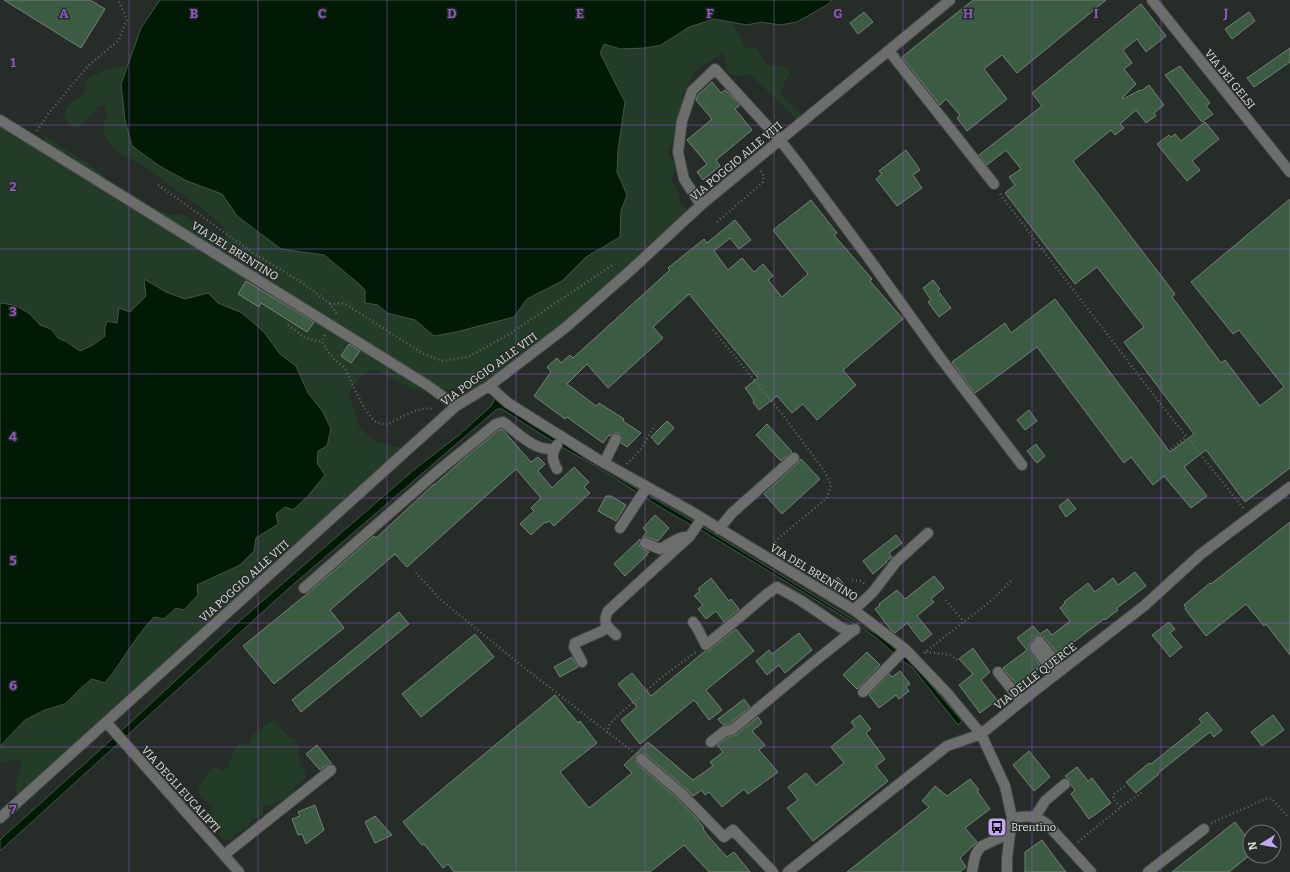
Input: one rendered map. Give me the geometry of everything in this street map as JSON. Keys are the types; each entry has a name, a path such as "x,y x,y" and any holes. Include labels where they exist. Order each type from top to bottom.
{"street":[{"name":"VIA POGGIO ALLE VITI","path":"0,818 456,406 489,386 565,328 631,270 701,205 950,0"},
{"name":"VIA DEI GELSI","path":"1152,0 1290,172"},
{"path":"889,51 994,184"},
{"path":"701,205 684,179 678,152 682,121 692,91 715,69 780,140 801,166 939,356 1022,465"},
{"name":"VIA DEL BRENTINO","path":"0,120 427,385 456,406"},
{"name":"VIA DEL BRENTINO","path":"489,386 508,403 604,463 702,518 854,610 905,649 947,693 981,734 1005,786 1012,818 1007,858 1007,872"},
{"path":"304,588 438,471 496,424 504,422 528,442 547,450 554,449"},
{"path":"557,469 553,461 552,454 554,449 564,438"},
{"path":"604,463 616,439"},
{"path":"719,529 732,513 794,458"},
{"path":"620,528 648,487"},
{"name":"VIA DELLE QUERCE","path":"788,872 947,746 981,734 1021,701 1144,606 1201,554 1290,488"},
{"path":"616,635 606,625 604,618 608,611 690,536 702,518"},
{"path":"854,610 873,592 896,562 928,532"},
{"path":"645,543 660,549 679,538 690,536"},
{"path":"693,622 699,629 706,644 777,587 800,600 840,627 847,630 855,630"},
{"path":"711,742 725,731 732,730 866,620"},
{"path":"582,662 574,647 575,643 608,627"},
{"path":"1037,644 1059,672"},
{"path":"863,692 905,649"},
{"path":"998,672 1021,701"},
{"name":"VIA DEGLI EUCALIPTI","path":"106,722 239,872"},
{"path":"641,759 680,792 724,837 733,830 773,872"},
{"path":"224,855 332,770"},
{"path":"1035,817 1045,801 1065,784"},
{"path":"1012,818 1030,816 1035,817 1047,824 1091,872"},
{"path":"1148,872 1204,829"},
{"path":"972,872 975,855 978,850 982,846 1010,833"}],"path":[{"path":"32,139 48,114 88,66 119,40 127,19 118,0"},
{"path":"717,222 750,195 763,182 764,176 754,161"},
{"path":"994,184 1010,208 1186,437 1251,517"},
{"path":"158,185 249,250 304,284 330,304 344,324 346,335"},
{"path":"330,304 344,302 422,353 442,361 468,357 511,333 614,264"},
{"path":"288,325 305,338 322,342 334,359 345,368 365,409 374,421 386,425 412,412 430,408 446,415"},
{"path":"322,342 330,325"},
{"path":"713,330 783,415 825,472 831,485 827,498 781,536 764,556"},
{"path":"621,472 641,449 655,425"},
{"path":"1171,449 1186,437"},
{"path":"416,573 442,601 641,759"},
{"path":"915,660 993,599 1011,581"},
{"path":"946,600 964,622"},
{"path":"607,733 610,724 616,717 662,677 706,644"},
{"path":"926,652 950,655 959,661"},
{"path":"1121,807 1113,799 1114,794 1125,786"},
{"path":"1070,848 1121,807 1144,791"},
{"path":"1204,829 1207,825 1268,798 1272,799 1288,817"}],"shaded area":[{"path":"160,0 832,0 827,5 797,22 780,25 761,22 747,25 714,19 689,27 661,45 645,48 620,49 604,44 600,53 625,102 618,150 617,172 627,195 621,211 620,237 586,257 562,281 527,299 514,317 434,336 415,320 387,313 378,305 365,303 365,290 324,255 281,249 237,216 222,194 187,181 161,167 132,146 125,120 121,84 141,28"},
{"path":"714,19 731,22 746,48 757,48 766,64 787,67 790,75 784,83 781,95 806,118 800,123 751,75 737,76 728,72 723,53 695,70 681,97 684,102 678,123 675,127 674,139 668,153 675,165 671,179 676,187 681,205 692,213 565,328 474,395 466,385 452,390 431,388 423,392 394,380 378,370 368,372 360,378 349,394 359,427 376,442 408,449 20,800 16,793 16,783 22,763 21,759 0,763 0,746 25,720 45,710 65,704 93,678 121,662 141,631 154,617 197,585 240,565 254,551 255,538 278,524 276,514 285,507 317,463 318,451 327,445 323,412 308,393 296,366 280,354 264,332 242,313 218,303 208,293 185,299 166,292 145,279 146,296 117,323 105,327 105,336 93,345 80,351 58,338 51,329 40,325 30,314 2,303 0,304 0,120 41,144 46,136 86,162 116,185 160,211 172,215 181,214 212,233 227,239 225,228 199,206 139,163 120,153 109,144 104,133 103,123 107,115 105,105 100,105 81,126 75,129 69,125 64,116 68,106 70,103 82,96 86,91 88,88 84,83 88,79 104,70 128,66 121,84 125,120 132,146 187,181 222,194 237,216 281,249 324,255 358,283 365,291 365,303 378,305 387,313 415,320 434,336 514,317 527,299 562,281 586,257 620,237 621,212 627,195 617,172 618,150 600,53 604,43 620,49 645,48 661,45 689,27"},
{"path":"144,279 166,292 185,299 208,293 218,303 242,313 264,332 280,354 296,366 308,393 323,412 331,429 327,446 318,451 317,463 325,475 308,496 293,510 285,507 276,514 278,524 256,538 254,551 240,565 197,585 198,595 184,610 176,608 164,619 154,617 105,683 92,679 65,704 45,710 25,720 0,746 0,304 2,303 17,306 30,314 40,325 51,329 58,338 80,351 93,345 105,336 107,321 117,323 119,308 130,312 146,296"},
{"path":"495,399 583,457 709,531 884,639 914,665 962,721 958,725 912,667 901,660 878,639 864,629 701,530 668,512 502,409 497,409 288,589 0,851 0,840 3,837 131,722 243,618 416,468 459,435 491,406"},
{"path":"271,721 277,723 288,737 296,741 298,746 297,756 301,759 300,765 306,771 306,777 296,785 296,789 292,795 286,799 276,801 272,806 263,805 263,814 259,818 251,818 250,825 235,833 233,838 226,841 221,839 220,833 222,828 215,829 210,823 208,815 214,806 208,803 200,795 200,784 204,781 211,769 217,767 222,770 227,769 235,747 241,743 249,744 254,733 262,730 264,726"}],"building":[{"path":"4,0 90,0 105,9 81,48"},
{"path":"973,0 1106,0 1017,73 1002,55 984,69 1007,99 967,131 957,118 960,115 946,99 940,105 902,57"},
{"path":"1141,4 1166,36 1146,52 1137,39 1123,50 1132,63 1124,69 1136,84 1122,98 1123,99 1140,90 1141,91 1149,85 1164,105 1154,113 1156,116 1146,123 1136,110 1120,124 1124,128 1115,135 1111,130 1073,161 1175,294 1172,297 1221,363 1225,360 1260,406 1284,387 1239,330 1233,334 1191,282 1290,199 1290,468 1245,502 1206,450 1184,467 1207,496 1191,508 1164,476 1153,485 1131,457 1124,463 1037,347 975,393 952,362 1005,323 1011,333 1055,299 1170,452 1194,434 1124,342 1144,327 1097,267 1075,284 1005,193 1015,185 1009,177 1021,169 1006,150 987,165 979,155 1042,106 1032,93"},
{"path":"864,12 873,22 858,34 850,23"},
{"path":"1249,12 1255,21 1232,39 1225,29"},
{"path":"1290,48 1290,62 1254,87 1247,78"},
{"path":"1180,66 1210,103 1206,106 1213,114 1202,122 1165,75"},
{"path":"712,82 721,93 725,90 740,105 735,109 752,130 716,160 720,166 703,180 697,172 707,164 687,140 712,119 696,100 698,95"},
{"path":"1205,122 1219,139 1192,161 1200,170 1187,181 1157,144 1169,135 1171,137 1175,134 1181,141"},
{"path":"906,150 920,170 913,175 922,188 897,206 876,179 882,174 879,171"},
{"path":"811,200 837,233 834,235 872,279 870,281 903,319 843,370 856,385 817,420 803,404 792,413 777,396 759,410 745,388 758,378 689,294 653,327 663,338 608,388 587,364 567,384 596,406 599,403 624,419 623,421 641,433 627,447 621,443 622,438 619,433 609,435 603,443 567,417 565,419 534,396 551,372 547,367 557,358 561,363 570,355 573,358 670,270 668,268 704,239 707,243 735,220 751,240 739,249 730,238 714,251 728,270 742,258 754,272 763,264 773,276 768,280 782,297 808,274 773,230"},
{"path":"933,280 940,289 938,291 951,308 939,317 928,302 931,300 923,288"},
{"path":"246,281 314,322 307,332 261,303 259,307 238,294"},
{"path":"349,344 360,351 351,363 341,356"},
{"path":"1029,410 1037,421 1025,430 1017,420"},
{"path":"667,421 674,428 658,445 651,437"},
{"path":"767,424 792,452 781,461 756,435"},
{"path":"502,429 531,462 538,457 545,464 538,471 552,488 574,467 589,482 584,487 590,493 554,526 549,521 546,523 545,522 531,535 520,524 534,511 531,508 541,498 516,469 407,567 395,554 330,610 344,628 274,684 243,646 308,593 374,536 376,538 434,484"},
{"path":"1036,444 1045,456 1037,463 1027,451"},
{"path":"801,459 820,479 782,514 764,494"},
{"path":"606,496 611,496 626,505 616,521 598,511"},
{"path":"1068,499 1076,509 1066,517 1059,506"},
{"path":"655,515 669,528 658,541 647,537 642,538 647,532 643,528"},
{"path":"1290,522 1290,655 1266,624 1264,626 1246,604 1206,636 1185,609 1186,608 1184,605 1210,583 1211,584"},
{"path":"896,535 902,543 889,553 892,557 873,574 863,561"},
{"path":"640,539 640,547 649,552 625,576 614,564"},
{"path":"1135,572 1146,586 1117,608 1118,610 1058,654 1044,637 1038,635 1035,636 1033,641 1029,644 1029,648 1041,667 1017,685 1003,668 1027,650 1017,638 1033,626 1040,634 1047,629 1052,635 1070,621 1060,608 1065,603 1064,602 1088,583 1095,592 1113,578 1118,585"},
{"path":"934,576 944,588 931,599 934,602 917,616 932,634 922,642 907,623 895,633 875,609 897,590 905,599"},
{"path":"838,577 845,586 837,592 828,586"},
{"path":"711,578 729,601 731,599 739,609 724,622 716,611 706,619 698,609 703,605 694,596 700,591 698,589"},
{"path":"399,612 409,624 301,712 292,700"},
{"path":"1169,622 1175,629 1170,633 1182,647 1170,657 1152,635"},
{"path":"736,629 754,651 706,690 722,710 709,720 694,700 640,744 621,720 637,707 618,684 632,673 651,696 705,651 710,650"},
{"path":"799,633 812,650 785,673 779,665 767,675 756,661 769,650 772,654"},
{"path":"475,634 494,657 421,717 402,694"},
{"path":"973,648 990,672 981,680 997,700 980,713 959,685 973,674 959,659"},
{"path":"867,652 880,665 857,689 843,675"},
{"path":"572,657 578,667 560,677 554,667"},
{"path":"900,671 910,684 906,687 909,691 899,699 896,695 879,708 869,695 889,674 892,677"},
{"path":"555,695 578,723 580,721 597,743 560,772 589,808 632,773 624,765 648,742 693,780 713,766 710,762 723,752 717,745 728,737 736,735 758,717 762,723 752,731 765,745 759,750 778,772 748,794 744,789 722,807 709,792 705,795 702,790 693,796 645,754 638,753 635,758 637,764 676,797 696,818 709,837 727,857 734,852 750,872 709,872 684,845 650,872 454,872 448,864 443,868 424,844 422,845 403,822"},
{"path":"744,699 750,707 729,724 723,725 718,719"},
{"path":"1207,712 1222,730 1214,737 1210,732 1158,773 1159,774 1136,793 1126,782 1202,723 1199,719"},
{"path":"860,715 871,729 866,733 885,759 876,766 888,781 813,841 787,808 798,800 788,787 806,773 816,785 844,763 831,747 855,727 851,722"},
{"path":"1273,715 1284,730 1262,746 1251,732"},
{"path":"317,745 332,764 327,765 320,770 306,754"},
{"path":"1029,751 1050,777 1034,791 1013,765"},
{"path":"1077,767 1088,781 1092,778 1111,803 1089,819 1071,794 1075,790 1071,785 1070,780 1065,776"},
{"path":"970,779 979,790 977,791 990,809 965,828 977,842 960,858 966,867 960,872 847,872 929,807 922,801 935,786 947,796"},
{"path":"315,805 324,830 306,844 302,834 298,835 292,819 300,816 298,812"},
{"path":"375,816 392,835 375,843 365,822"},
{"path":"1235,822 1242,831 1242,861 1229,872 1172,872"},
{"path":"1042,840 1066,872 1025,872 1025,852"}],"place":[{"name":"Brentino","path":"997,827"}]}
